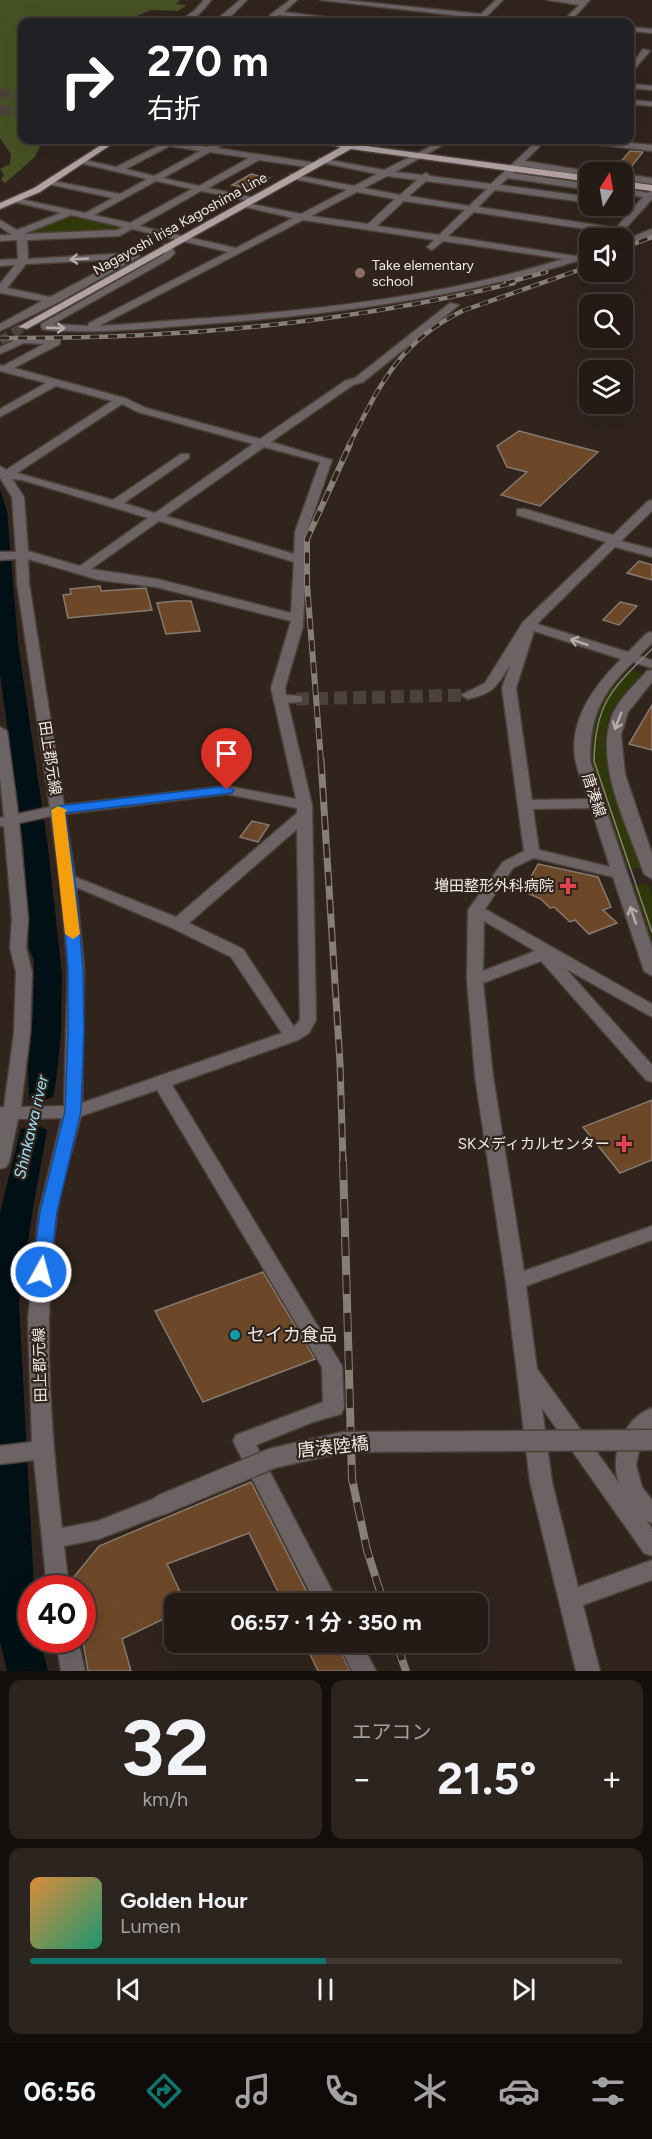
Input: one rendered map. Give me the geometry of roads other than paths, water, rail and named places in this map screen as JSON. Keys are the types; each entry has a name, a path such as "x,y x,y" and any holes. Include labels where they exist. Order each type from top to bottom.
{"main road":[{"path":"0,206 18,200 51,182 108,144"},
{"name":"Nagayoshi Irisa Kagoshima Line","path":"23,327 350,144"},
{"path":"362,144 419,156 579,178"},
{"path":"633,187 652,193"}],"street":[{"path":"189,18 197,13 208,0"},
{"path":"224,18 244,0"},
{"path":"272,18 294,0"},
{"path":"323,0 382,3 482,17"},
{"path":"426,10 437,0"},
{"path":"486,0 499,1"},
{"path":"550,0 585,2"},
{"path":"321,18 345,1"},
{"path":"482,17 499,1"},
{"path":"571,18 585,2"},
{"path":"362,18 382,3"},
{"path":"445,7 482,17"},
{"path":"368,13 418,18"},
{"path":"278,14 305,18"},
{"path":"634,29 652,31"},
{"path":"634,66 645,51"},
{"path":"634,86 652,88"},
{"path":"634,102 652,104"},
{"path":"118,170 168,144"},
{"path":"176,144 313,165"},
{"path":"86,216 220,144"},
{"path":"88,328 441,144"},
{"path":"432,247 538,144"},
{"path":"614,144 652,148"},
{"path":"0,238 20,235 119,233 257,157"},
{"path":"322,160 386,173 426,176 579,198"},
{"path":"80,162 199,188 302,217 577,258"},
{"path":"513,169 579,172"},
{"path":"513,169 579,184"},
{"path":"293,176 402,198 543,219 584,228"},
{"path":"371,226 426,176"},
{"path":"633,178 652,181"},
{"path":"51,182 121,197"},
{"path":"633,192 652,193"},
{"path":"620,228 634,207 652,193"},
{"path":"557,204 564,196"},
{"path":"18,200 237,251"},
{"path":"20,235 71,212"},
{"path":"543,219 550,212"},
{"path":"0,223 20,235"},
{"path":"633,239 652,232"},
{"path":"20,235 23,262 1,289 54,301"},
{"path":"167,246 170,253 166,257 46,324 46,327 88,328 320,312 444,292 577,258"},
{"path":"0,328 135,256"},
{"path":"0,263 151,256"},
{"path":"81,571 349,383 359,380 454,305"},
{"path":"0,351 22,340 56,342 2,369"},
{"path":"2,369 121,400 142,410 326,460 301,532 298,618 278,688 288,699 305,810 308,1020 303,1029 292,1036 161,1082 65,1112 9,1114"},
{"path":"0,414 54,383"},
{"path":"3,472 121,400"},
{"path":"115,504 184,456"},
{"path":"3,472 158,516 300,560"},
{"name":"田上郡元線","path":"3,472 18,497 21,555 55,811 68,880 76,968 65,1112 48,1212 39,1292 43,1450 56,1575"},
{"path":"468,695 481,692 490,686 528,625 615,543 652,504"},
{"path":"521,512 608,537 615,543 652,553"},
{"path":"0,556 34,555 81,571 168,585 269,613 298,618"},
{"path":"528,625 652,664"},
{"path":"528,625 529,638 517,662 510,688 532,853"},
{"name":"唐湊線","path":"652,636 594,701 586,717 583,761 652,971"},
{"name":"唐湊線","path":"652,674 625,705 612,737 613,762 652,874"},
{"path":"0,731 5,821 20,919 18,948 24,972 21,1044 15,1095 0,1162"},
{"path":"5,821 55,811 227,790 305,810"},
{"path":"525,805 597,803"},
{"path":"178,924 305,810"},
{"path":"588,1671 541,1482 516,1282 484,1076 475,980 476,910 508,865 532,853 620,874"},
{"path":"68,880 80,882 178,924 237,953 292,1036"},
{"path":"476,910 538,949 652,1011"},
{"path":"475,980 538,949"},
{"path":"538,949 652,1076"},
{"path":"161,1082 332,1366 334,1408 310,1414 243,1441 322,1593"},
{"path":"516,1282 652,1233"},
{"path":"528,1371 652,1546"},
{"path":"652,1417 635,1432 626,1447 624,1459 631,1490 641,1505 652,1514"},
{"name":"唐湊陸橋","path":"52,1539 99,1530 272,1457 309,1446 344,1442 652,1440"},
{"path":"0,1455 43,1450"},
{"path":"569,1600 652,1570"},
{"path":"70,1653 73,1671"},
{"path":"355,1653 364,1671"}],"water":[{"name":"Shinkawa river","path":"0,490 7,511 18,643 48,847 62,975 61,1036 56,1081 34,1202 19,1303 33,1575 18,1575 18,1653 43,1653 48,1671 7,1671 0,1642 0,1213 29,1096 28,1066 33,1016 34,960 29,948 24,851 0,674"}],"tunnel":[{"path":"0,93 18,95"},
{"path":"0,110 18,112"},
{"path":"0,341 23,327"},
{"path":"296,699 468,695"}],"tram line":[{"path":"652,649 617,686 609,698 598,724 594,761 652,932"}],"railway":[{"path":"633,244 652,237"},
{"path":"349,445 393,368 406,352 440,323 462,311 579,270"},
{"path":"506,283 546,272"},
{"path":"0,338 130,336 258,326 386,309 514,283"},
{"path":"321,761 307,584 307,539 350,444"},
{"path":"321,760 340,1063 343,1162"},
{"path":"343,1161 352,1479 367,1550 381,1593"},
{"path":"400,1653 406,1671"}],"place":[{"name":"Take elementary school","path":"360,273"},
{"name":"増田整形外科病院","path":"568,886"},
{"name":"SKメディカルセンター","path":"624,1144"},
{"name":"セイカ食品","path":"235,1335"}]}
